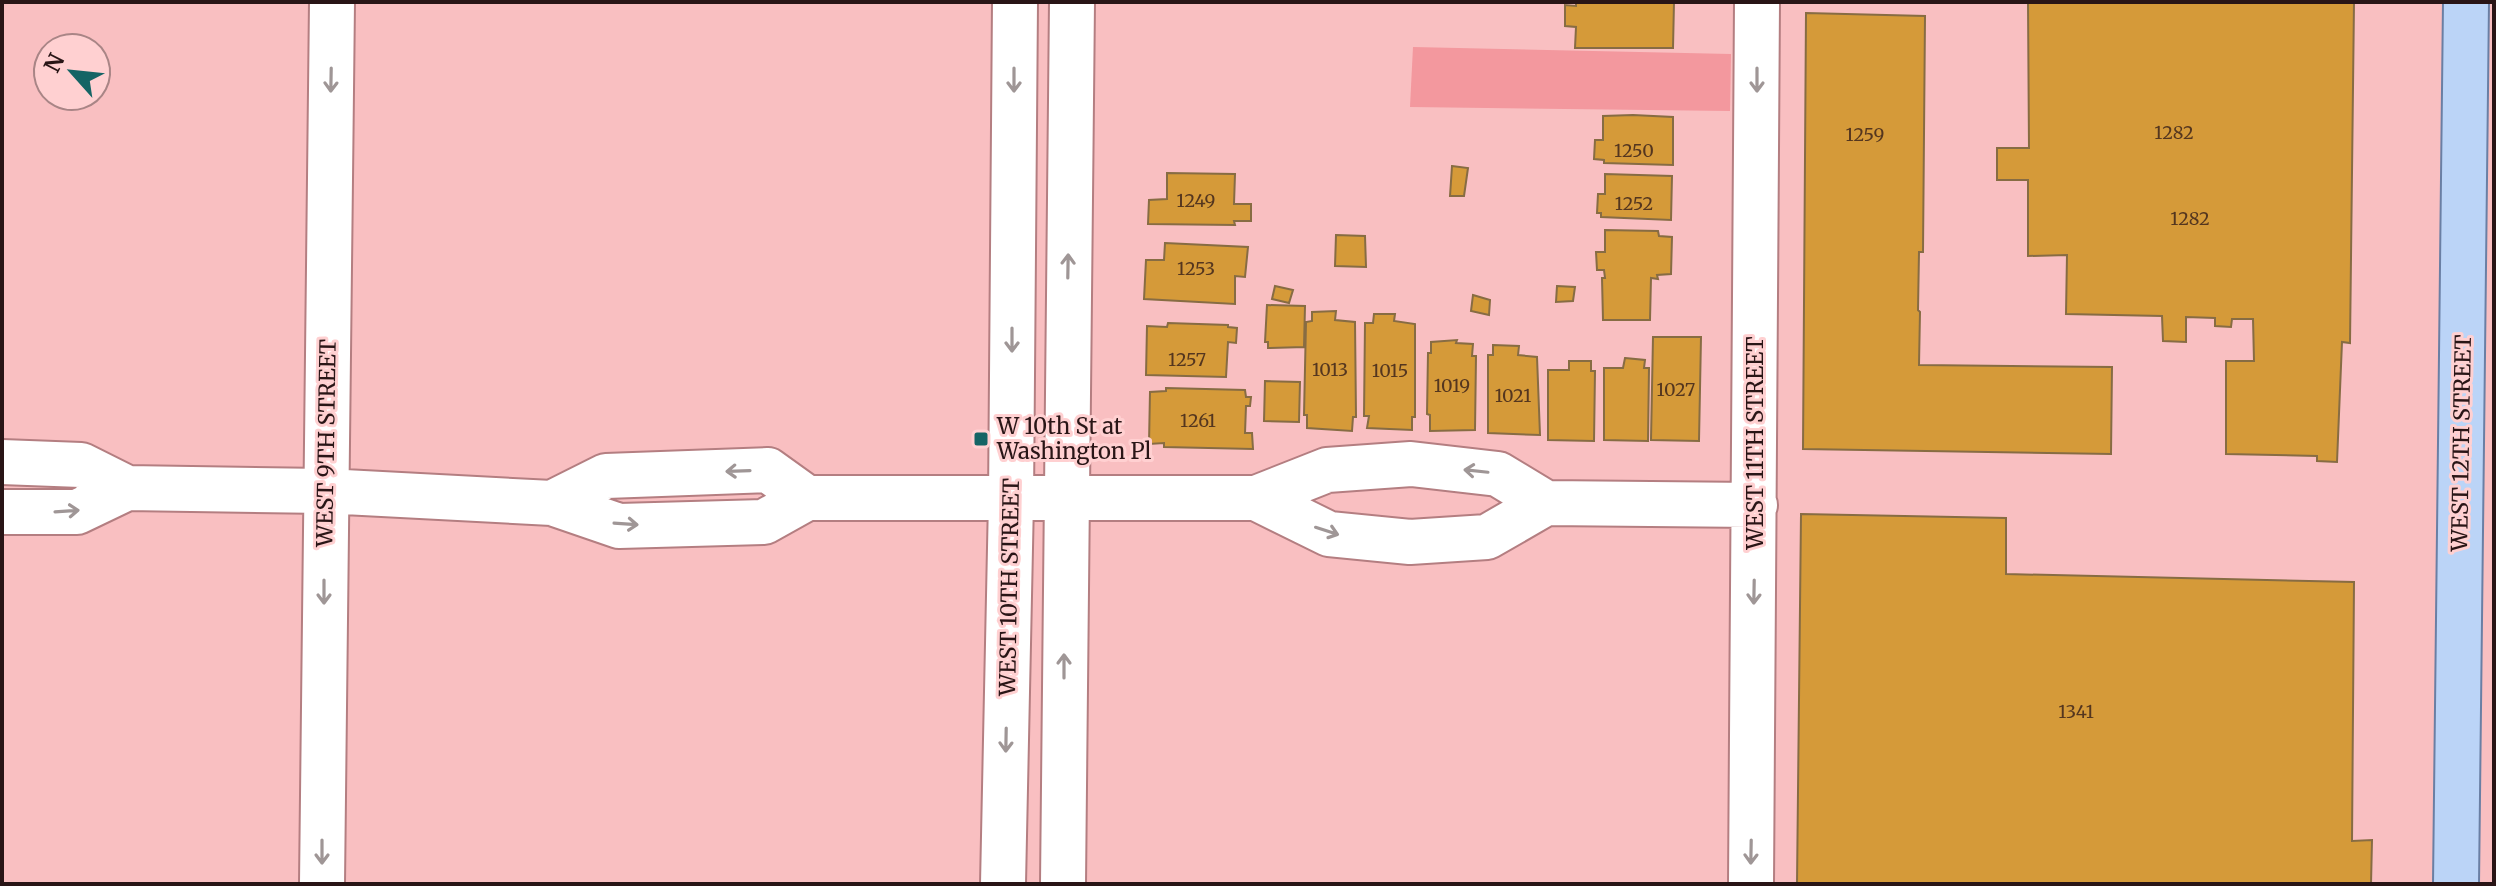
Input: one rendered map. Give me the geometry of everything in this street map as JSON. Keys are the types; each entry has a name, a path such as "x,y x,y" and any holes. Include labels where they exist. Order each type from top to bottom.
{"main road":[{"name":"WEST 12TH STREET","path":"2456,884 2466,2"}],"street":[{"name":"WEST 9TH STREET","path":"322,884 332,2"},
{"name":"WEST 10TH STREET","path":"1003,884 1011,500 1015,2"},
{"path":"1063,884 1072,2"},
{"name":"WEST 11TH STREET","path":"1751,884 1757,2"},
{"path":"2,462 81,465 127,488 325,491 552,503 606,476 768,470 807,498 1256,498 1327,470 1411,464 1498,474 1546,503"},
{"path":"2,512 77,512 127,488"},
{"path":"1256,498 1329,534 1410,542 1487,537 1546,503 1755,505"}],"shaded area":[{"path":"1413,47 1731,54 1730,111 1410,107"}],"building":[{"path":"1576,2 1674,2 1673,48 1575,48 1576,27 1565,26 1565,5 1576,6"},
{"path":"2028,2 2354,2 2350,343 2342,342 2337,462 2317,461 2317,456 2226,454 2226,361 2254,361 2253,319 2232,319 2231,327 2215,326 2215,318 2186,317 2186,342 2163,341 2162,316 2066,314 2067,255 2028,256 2028,180 1997,180 1997,148 2029,148"},
{"path":"1806,13 1925,16 1919,365 2112,367 2111,454 1803,449"},
{"path":"1603,116 1673,117 1673,165 1604,163 1604,160 1594,159 1595,140 1603,140"},
{"path":"1452,166 1468,168 1464,196 1450,196"},
{"path":"1167,173 1235,174 1234,204 1251,204 1251,221 1234,221 1235,225 1148,224 1149,200 1167,199"},
{"path":"1605,174 1672,176 1671,220 1601,217 1601,213 1597,213 1598,194 1605,194"},
{"path":"1605,230 1658,231 1659,236 1672,237 1671,274 1651,278 1650,320 1603,320 1602,278 1605,278 1604,270 1597,270 1596,252 1605,252"},
{"path":"1336,235 1365,236 1366,267 1335,266"},
{"path":"1165,243 1248,247 1245,277 1235,276 1235,304 1144,299 1146,260 1164,260"},
{"path":"1275,286 1293,290 1289,303 1272,299"},
{"path":"1557,286 1575,287 1573,301 1556,302"},
{"path":"1473,295 1490,300 1489,315 1471,311"},
{"path":"1267,305 1305,306 1304,347 1268,348 1268,342 1265,342"},
{"path":"1336,311 1335,320 1355,322 1356,417 1353,417 1352,431 1307,428 1307,415 1304,415 1306,322 1312,321 1312,312"},
{"path":"1374,314 1395,314 1394,321 1415,324 1415,417 1412,417 1412,430 1367,428 1369,416 1364,416 1365,323 1373,323"},
{"path":"1168,323 1237,328 1236,343 1228,342 1226,377 1146,375 1147,326 1167,327"},
{"path":"1653,337 1701,337 1699,441 1651,440"},
{"path":"1457,340 1456,343 1473,344 1472,356 1476,356 1475,430 1430,431 1430,415 1427,414 1431,342"},
{"path":"1493,345 1519,346 1518,355 1537,357 1540,435 1488,433 1488,355 1493,355"},
{"path":"1625,358 1645,360 1644,368 1649,368 1648,441 1604,440 1604,368 1623,368"},
{"path":"1569,361 1591,361 1591,371 1595,371 1594,441 1548,440 1548,370 1569,370"},
{"path":"1265,381 1300,382 1299,422 1264,421"},
{"path":"1166,388 1245,390 1246,397 1251,397 1250,406 1246,406 1245,433 1252,433 1253,449 1149,444 1150,392 1166,391"},
{"path":"1801,514 2006,518 2006,574 2354,582 2352,841 2372,840 2371,884 1797,884"}],"place":[{"name":"W 10th St at Washington Pl","path":"981,439"}]}
